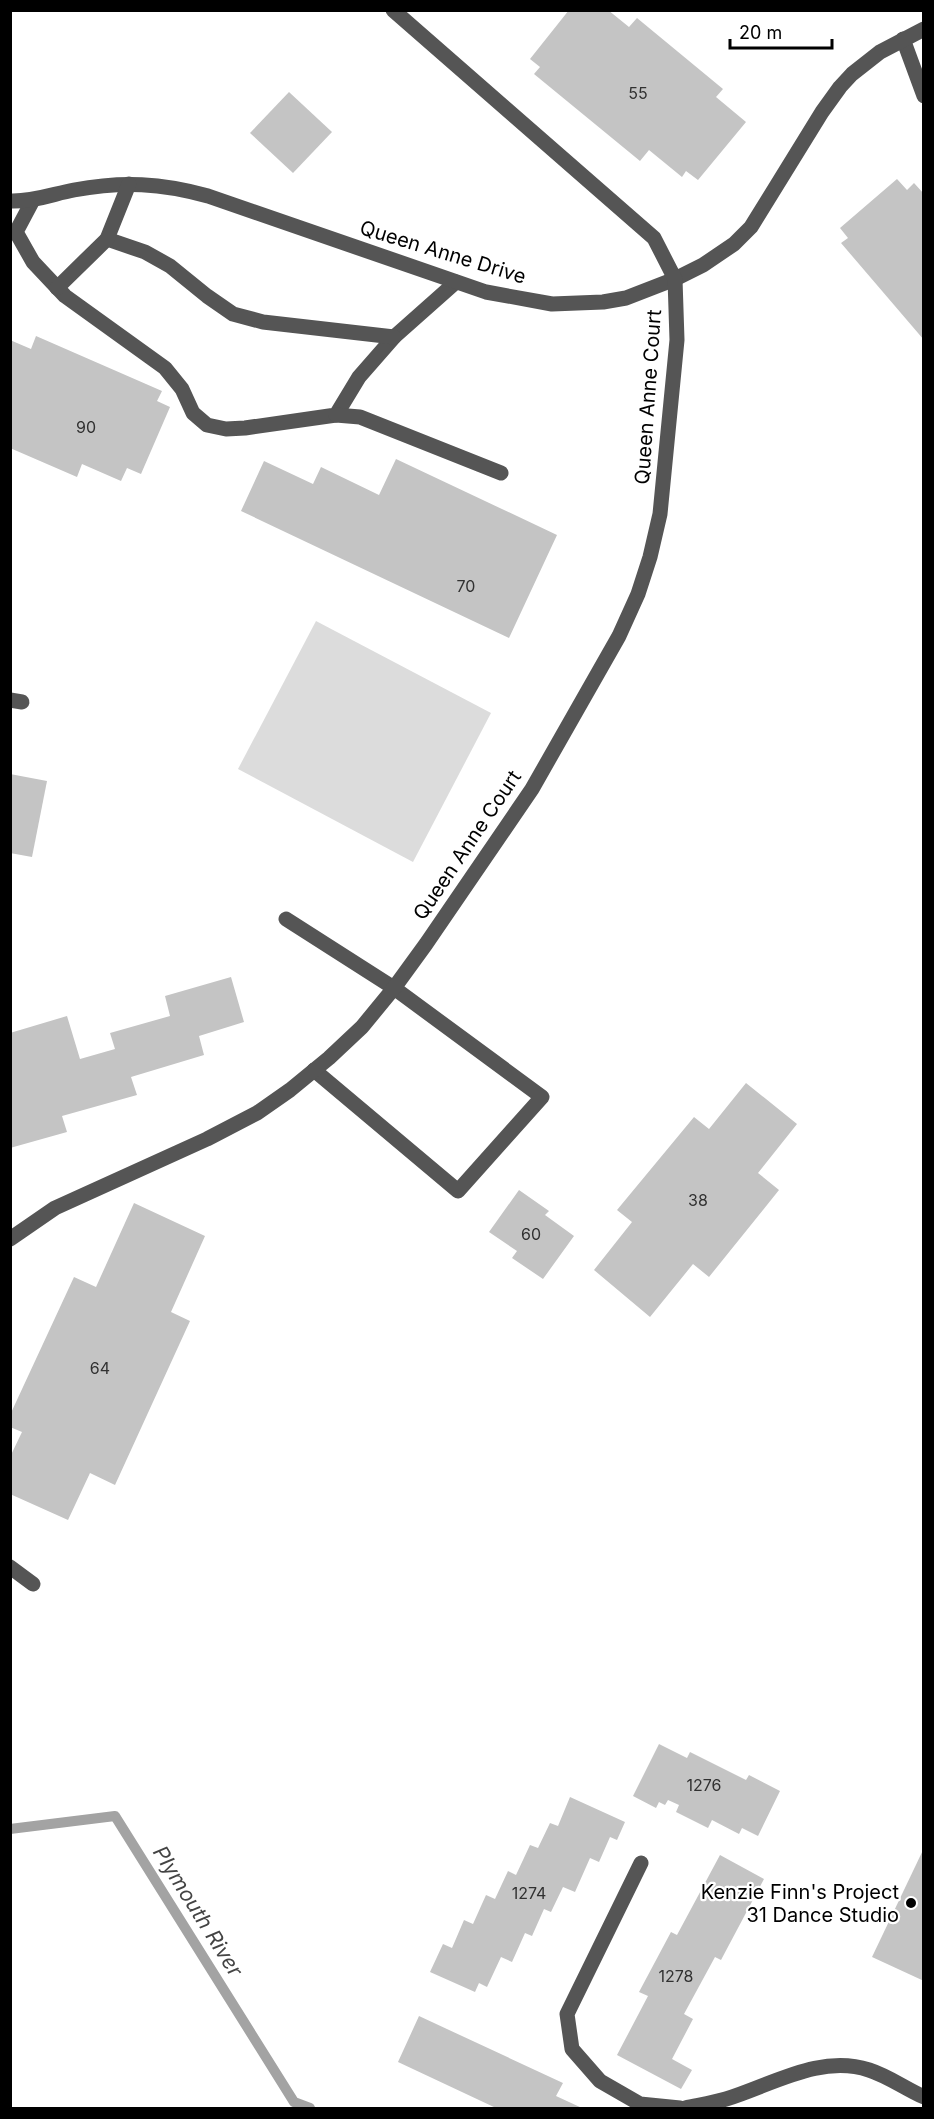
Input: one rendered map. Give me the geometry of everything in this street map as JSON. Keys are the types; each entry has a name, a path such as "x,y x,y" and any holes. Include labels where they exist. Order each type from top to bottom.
{"street":[{"path":"393,10 654,238 675,279"},
{"name":"Queen Anne Drive","path":"10,201 33,200 101,185 168,186 208,196 486,292 552,304 576,305 626,298 675,279 720,255 751,227 840,87 864,64 903,39 924,29"},
{"path":"903,39 924,96"},
{"path":"57,288 106,239 129,184"},
{"path":"33,200 13,233 33,262 65,296 165,368 182,389 193,413 207,425 226,429 336,415 360,417 501,473"},
{"path":"106,239 145,252 170,266 233,314 263,322 394,337"},
{"name":"Queen Anne Court","path":"10,1239 54,1208 207,1139 258,1113 314,1070 362,1028 426,944 532,789 619,636 638,594 660,514 678,340 675,279"},
{"path":"336,415 359,377 394,337 456,282"},
{"path":"286,919 394,988 542,1098 458,1191 314,1070"},
{"path":"10,1567 33,1584"},
{"path":"641,1863 567,2014 572,2049 600,2081 640,2104 680,2109"},
{"path":"685,2109 726,2099 788,2075 843,2066 869,2070 924,2097"}],"shaded area":[{"path":"316,621 491,713 413,862 238,769"}],"building":[{"path":"569,10 608,10 629,27 637,18 723,89 716,97 746,122 698,180 686,171 682,177 649,150 640,161 534,74 540,67 530,59"},
{"path":"289,92 332,132 293,173 250,133"},
{"path":"897,179 907,190 914,183 924,194 924,340 841,243 848,238 840,228"},
{"path":"36,336 162,391 157,401 170,407 141,474 127,468 121,481 82,464 77,477 10,448 10,340 31,349"},
{"path":"396,459 557,535 509,638 241,511 264,461 313,484 321,467 379,495"},
{"path":"10,774 47,781 32,857 10,853"},
{"path":"231,977 244,1022 199,1036 204,1055 131,1077 137,1095 62,1116 67,1132 10,1148 10,1033 67,1016 80,1059 115,1049 110,1033 170,1016 165,996"},
{"path":"746,1083 797,1124 758,1173 779,1190 709,1277 693,1264 650,1317 594,1270 632,1222 617,1210 694,1117 709,1129"},
{"path":"519,1190 549,1211 545,1215 574,1236 543,1279 512,1258 517,1251 489,1232"},
{"path":"134,1203 205,1236 171,1312 190,1321 115,1485 90,1473 68,1520 10,1494 10,1457 22,1432 10,1427 10,1415 74,1277 96,1287"},
{"path":"659,1744 687,1758 690,1752 746,1780 749,1775 780,1791 758,1836 742,1828 739,1834 712,1820 708,1828 676,1812 679,1805 668,1800 665,1805 659,1802 656,1808 633,1796"},
{"path":"570,1797 625,1822 617,1840 610,1837 599,1862 590,1858 575,1892 563,1887 551,1912 544,1909 532,1936 525,1933 512,1962 501,1957 487,1987 479,1983 475,1992 430,1972 443,1944 452,1948 464,1920 473,1924 486,1895 495,1899 508,1871 516,1875 530,1845 538,1848 550,1823 558,1826"},
{"name":"Kenzie Finn's Project 31 Dance Studio","path":"924,1848 924,1981 872,1957"},
{"path":"720,1855 764,1879 721,1960 715,1957 684,2014 693,2019 672,2059 692,2070 681,2089 617,2055 648,1996 639,1992 671,1932 677,1935"},
{"path":"419,2016 563,2083 556,2096 582,2108 496,2108 398,2062"}],"waterway":[{"name":"Plymouth River","path":"10,1829 115,1816 294,2102 310,2108"}],"place":[{"name":"Kenzie Finn's Project 31 Dance Studio","path":"911,1903"}]}
